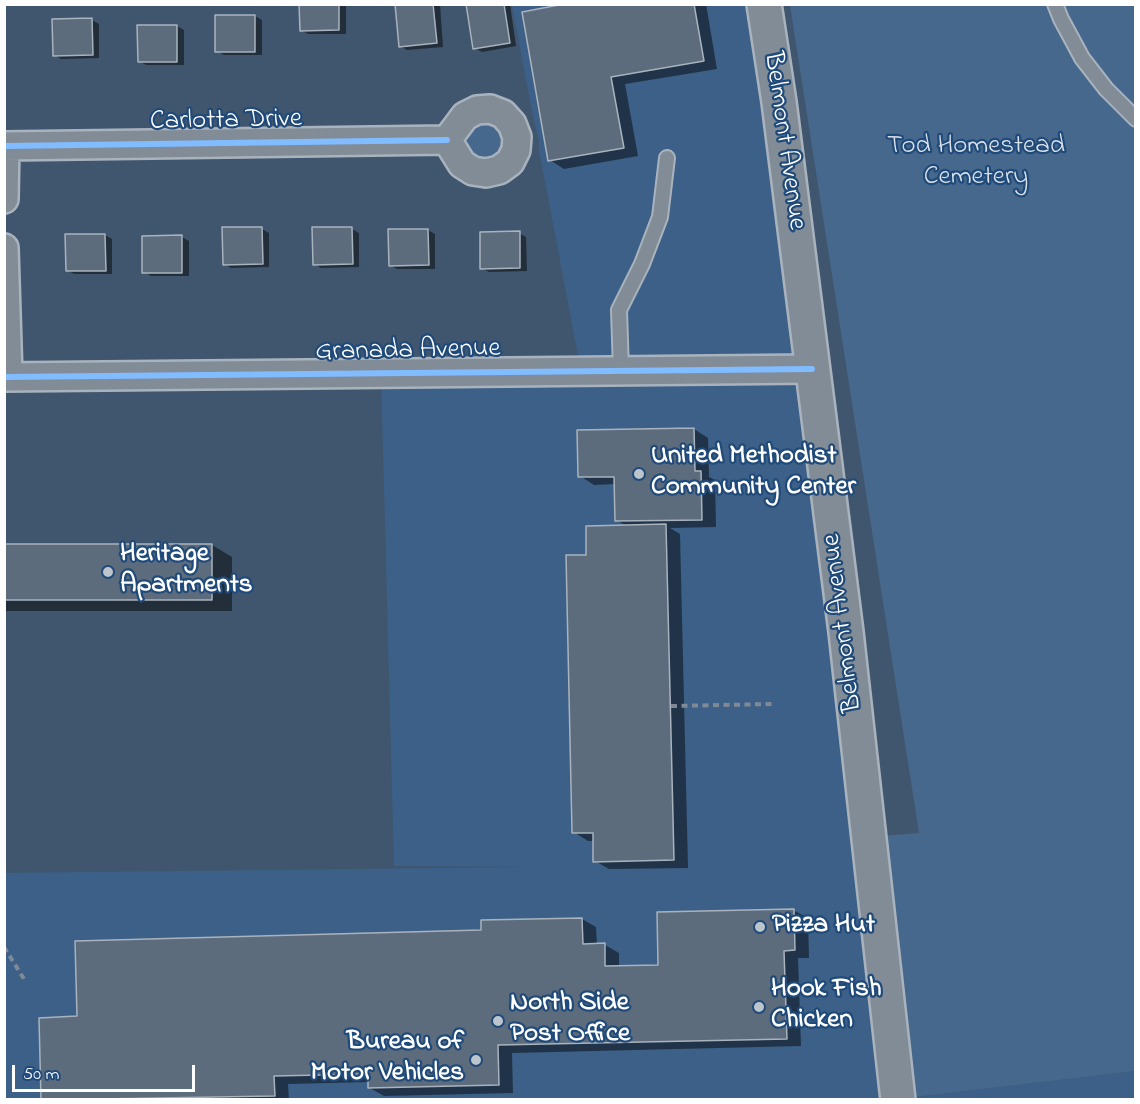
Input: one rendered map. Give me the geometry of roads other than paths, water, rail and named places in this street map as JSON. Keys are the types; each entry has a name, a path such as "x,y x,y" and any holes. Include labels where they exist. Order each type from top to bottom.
{"main road":[{"name":"Belmont Avenue","path":"764,4 779,102 849,652 898,1100"}],"street":[{"name":"Carlotta Drive","path":"5,146 447,140"},
{"path":"4,199 5,146"},
{"path":"4,248 6,377"},
{"name":"Granada Avenue","path":"6,377 812,369"}],"lane":[{"path":"1055,4 1082,58 1106,89 1136,119"},
{"path":"621,371 619,310 642,264 660,216 667,158"}],"place":[{"name":"United Methodist Community Center","path":"639,474"},
{"name":"Heritage Apartments","path":"108,572"},
{"name":"Pizza Hut","path":"760,927"},
{"name":"Hook Fish Chicken","path":"759,1007"},
{"name":"North Side Post Office","path":"498,1021"},
{"name":"Bureau of Motor Vehicles","path":"476,1060"}],"park label":[{"name":"Tod Homestead Cemetery","path":"976,164"}]}
